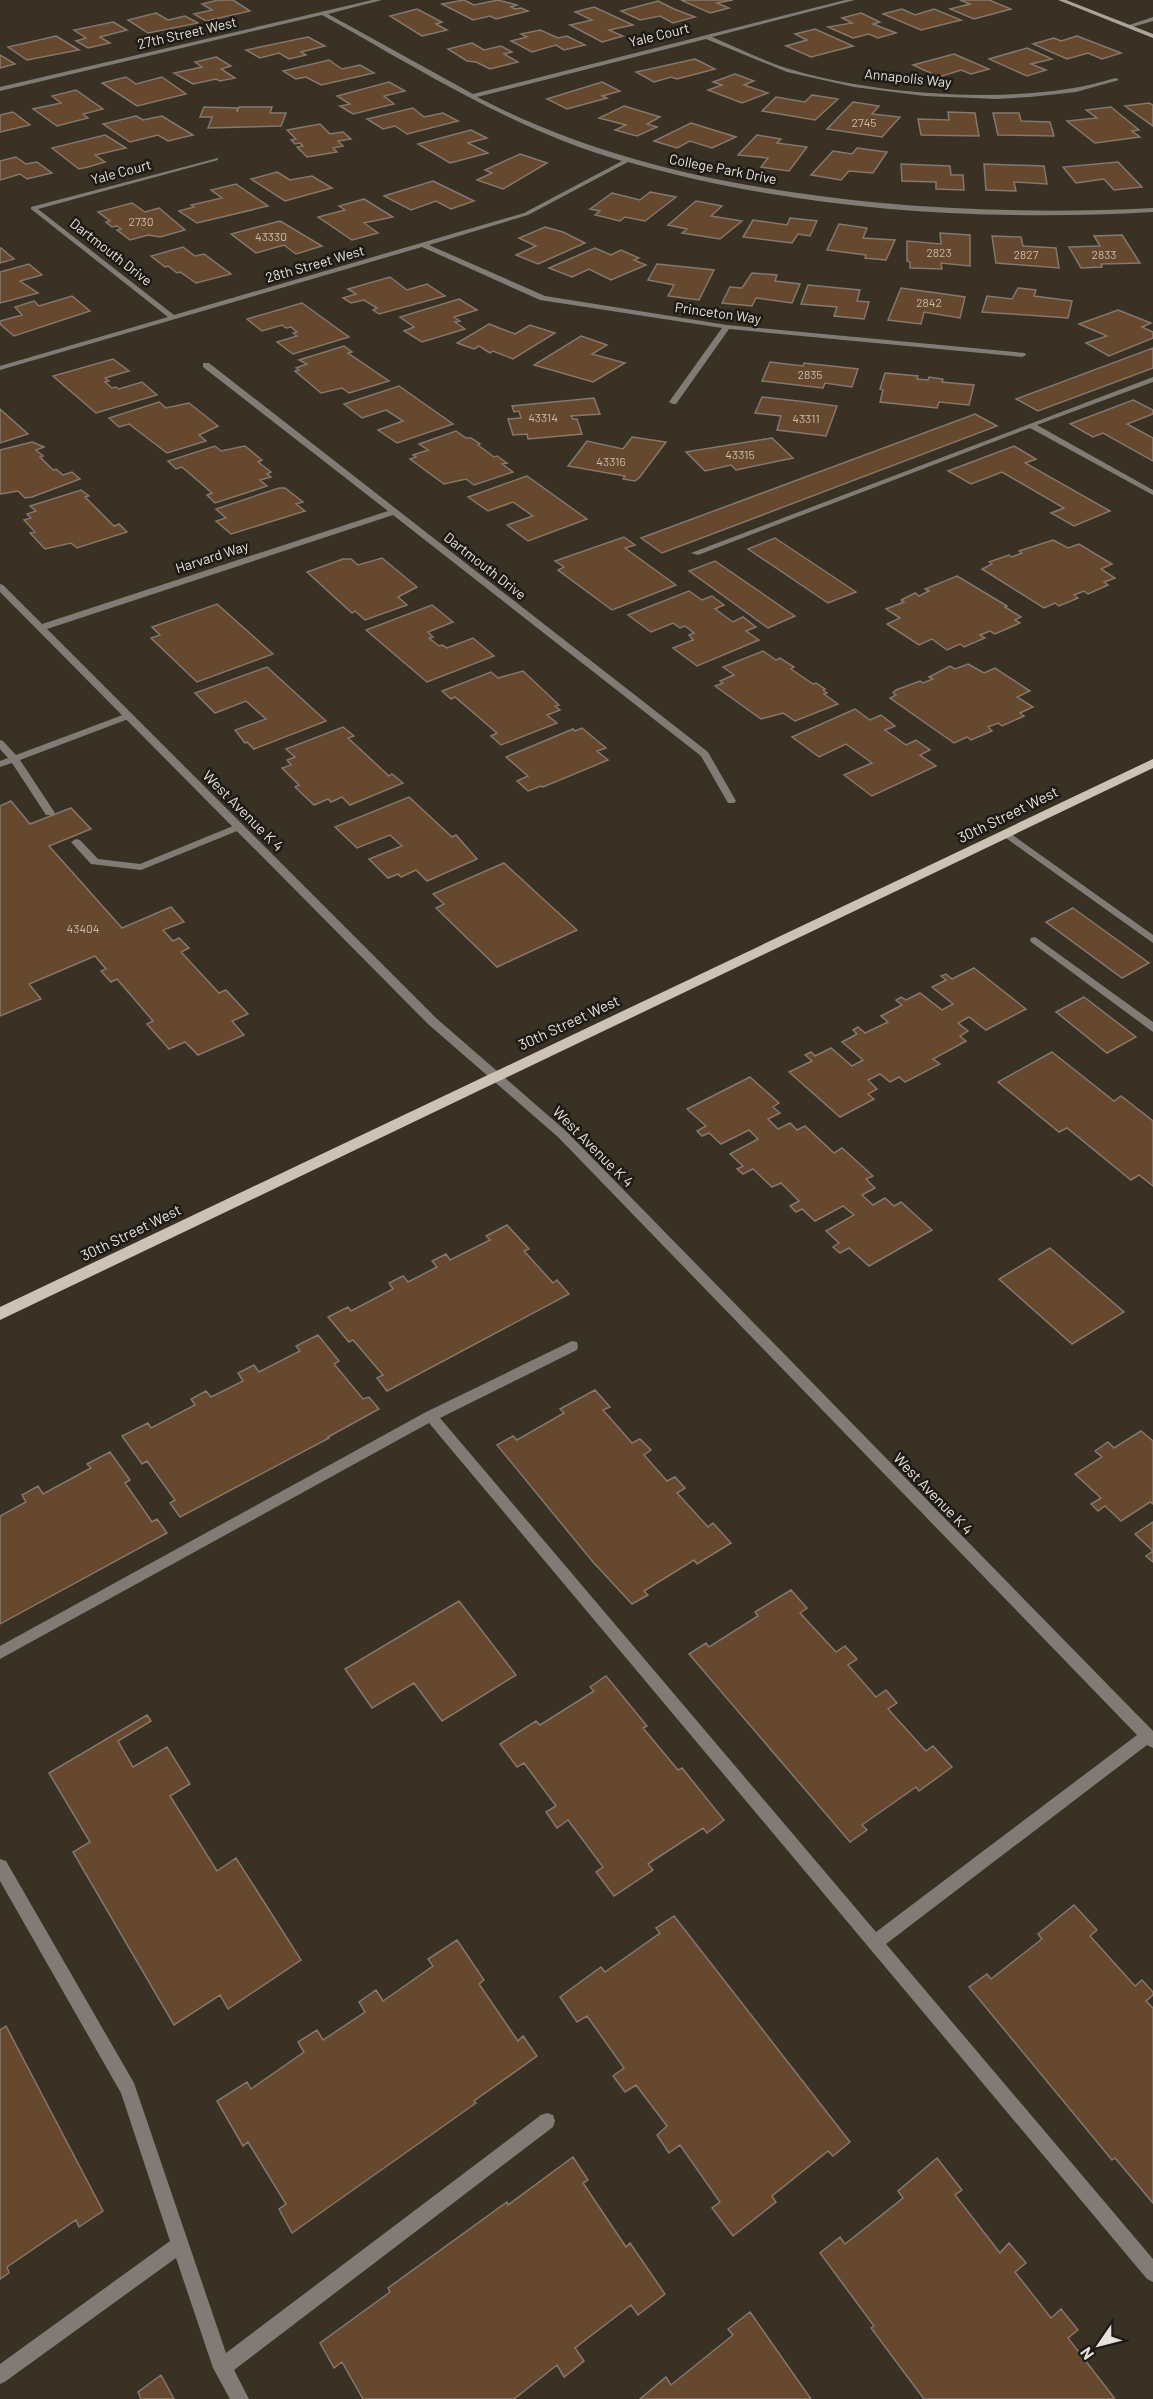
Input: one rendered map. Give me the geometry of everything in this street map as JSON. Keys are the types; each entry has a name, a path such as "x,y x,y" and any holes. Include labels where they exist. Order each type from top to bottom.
{"main road":[{"name":"30th Street West","path":"0,1314 1153,763"}],"street":[{"name":"27th Street West","path":"0,89 379,0"},
{"name":"Yale Court","path":"473,96 852,0"},
{"path":"1061,0 1153,36"},
{"name":"College Park Drive","path":"323,13 510,116 580,145 692,177 810,198 942,210 1093,214 1153,210"},
{"path":"1129,26 1153,19"},
{"name":"Annapolis Way","path":"704,36 788,70 856,85 932,94 1003,96 1062,92 1116,80"},
{"name":"Yale Court","path":"33,208 216,159"},
{"name":"28th Street West","path":"0,368 526,214 628,160"},
{"name":"Dartmouth Drive","path":"33,208 173,317"},
{"name":"Princeton Way","path":"424,245 543,298 727,327 1022,355"},
{"path":"673,402 727,327"},
{"name":"Dartmouth Drive","path":"206,365 705,754 731,801"},
{"path":"695,553 1153,380"},
{"path":"1031,426 1153,493"},
{"name":"Harvard Way","path":"39,628 393,512"},
{"name":"West Avenue K 4","path":"0,587 432,1021 562,1134 1150,1738"},
{"path":"0,764 128,716"},
{"path":"0,743 14,759 50,813"},
{"path":"76,842 95,862 141,867 238,827"},
{"path":"1007,834 1153,940"},
{"path":"1035,940 1153,1028"},
{"path":"0,1653 431,1416 572,1346"},
{"path":"431,1416 1153,2274"},
{"path":"875,1943 1150,1738"},
{"path":"0,1866 128,2089 222,2368 240,2399"},
{"path":"222,2368 547,2121"},
{"path":"0,2375 181,2244"}],"building":[{"path":"218,0 233,0 250,11 206,21 194,14 212,10 202,4"},
{"path":"464,0 474,5 498,0 517,5 511,7 515,9 521,8 528,11 496,19 490,16 473,20 442,4"},
{"path":"681,0 733,0 717,3 729,8 710,13"},
{"path":"960,0 989,0 1011,9 974,19 950,9 970,4"},
{"path":"658,1 695,17 673,23 660,16 640,20 621,11"},
{"path":"594,7 633,25 609,30 623,36 602,42 570,25 592,20 575,12"},
{"path":"417,9 442,22 436,24 447,30 422,36 390,16"},
{"path":"902,9 915,15 934,9 961,20 921,30 883,14"},
{"path":"156,13 168,20 185,16 198,23 148,33 128,20"},
{"path":"861,13 880,22 873,24 896,33 878,38 869,34 853,38 828,27 852,23 842,18"},
{"path":"113,22 127,30 100,37 110,43 88,48 76,41 86,38 74,30"},
{"path":"815,29 853,46 811,57 786,46 807,40 795,34"},
{"path":"540,30 558,38 567,36 585,45 564,50 556,45 532,52 511,41 527,37 521,34"},
{"path":"56,36 79,50 27,60 8,47"},
{"path":"1077,36 1121,53 1102,59 1088,53 1067,59 1033,44 1054,38 1061,41"},
{"path":"308,37 325,46 301,52 306,55 289,59 279,53 260,58 246,50"},
{"path":"472,43 484,50 501,46 512,52 504,54 518,62 490,69 476,62 467,61 448,49"},
{"path":"1027,48 1052,59 1031,64 1046,70 1027,76 989,59"},
{"path":"954,54 989,69 971,74 961,70 939,77 913,65"},
{"path":"0,55 15,64 0,68"},
{"path":"216,57 231,66 221,69 235,78 193,84 174,73 202,67 195,62"},
{"path":"695,59 715,69 677,79 671,77 654,82 636,72"},
{"path":"329,60 342,69 360,65 374,73 321,85 306,77 296,79 283,71"},
{"path":"735,74 754,81 744,85 768,93 742,103 708,90 722,85 713,82"},
{"path":"126,77 136,84 162,77 186,94 137,106 102,83"},
{"path":"389,82 405,91 384,96 394,104 353,114 340,106 350,104 337,96"},
{"path":"602,82 620,91 602,96 607,98 567,109 547,99"},
{"path":"76,90 103,109 83,114 88,118 57,126 33,109 61,103 52,96"},
{"path":"812,95 838,99 815,120 762,111 776,97 805,102"},
{"path":"853,102 879,106 872,114 900,117 882,137 827,129"},
{"path":"1149,103 1153,105 1153,126 1125,106"},
{"path":"624,106 660,117 647,124 657,127 637,136 615,130 626,125 599,118"},
{"path":"204,107 237,108 237,112 239,107 272,107 270,113 286,113 281,126 208,128 212,117 200,117"},
{"path":"1111,107 1139,130 1132,131 1140,137 1095,143 1067,121 1097,118 1086,110"},
{"path":"413,108 424,117 443,113 458,121 407,134 395,126 383,129 367,119"},
{"path":"13,112 30,125 0,132 0,115"},
{"path":"948,112 975,113 979,136 921,135 918,119 949,120"},
{"path":"993,113 1019,113 1021,121 1050,122 1054,136 998,135"},
{"path":"136,116 143,120 162,116 193,135 168,141 158,135 130,142 103,124"},
{"path":"691,123 736,137 712,148 690,141 677,148 654,141"},
{"path":"320,124 330,134 343,132 351,139 338,141 343,146 333,148 337,152 307,157 297,147 303,146 291,140 296,139 287,130"},
{"path":"471,130 487,138 468,143 488,153 450,163 418,144"},
{"path":"105,135 126,148 95,155 105,162 88,167 79,169 52,148"},
{"path":"757,135 781,139 777,143 807,147 789,171 761,167 768,158 738,155"},
{"path":"857,148 887,152 873,173 849,171 841,180 811,175 833,151 852,154"},
{"path":"520,154 547,163 503,189 477,180 492,173 485,170"},
{"path":"16,157 26,164 37,162 52,173 27,179 20,174 0,180 0,161"},
{"path":"1118,162 1142,187 1114,190 1104,179 1076,183 1063,167"},
{"path":"901,164 950,166 951,175 963,175 964,190 936,189 936,182 902,181"},
{"path":"984,164 1044,166 1047,184 1014,182 1016,191 986,190"},
{"path":"277,172 290,180 312,176 332,188 285,201 251,179"},
{"path":"433,181 474,201 451,209 436,201 411,210 384,196"},
{"path":"236,184 268,206 197,223 179,211 194,207 191,205 222,198 211,190"},
{"path":"650,192 676,197 645,221 625,217 620,221 595,215 600,211 590,209 612,193 640,200"},
{"path":"364,199 393,217 364,223 378,233 352,240 318,217 345,210 339,206"},
{"path":"696,201 722,206 711,216 742,221 720,239 682,233 687,229 668,225"},
{"path":"132,203 145,212 159,208 185,230 160,237 148,235 130,240 117,230 121,229 117,226 112,227 106,222 110,221 98,212"},
{"path":"790,218 817,221 810,236 798,234 792,243 743,237 753,220 787,225"},
{"path":"280,221 322,246 296,254 284,245 256,253 231,234"},
{"path":"839,224 867,228 863,238 895,240 886,260 827,250"},
{"path":"545,227 563,232 585,243 538,264 516,255 536,246 519,238"},
{"path":"940,233 970,235 970,266 941,263 942,269 910,268 910,262 907,261 907,241 941,244"},
{"path":"1122,235 1140,263 1101,264 1102,267 1081,268 1069,247 1100,246 1094,236"},
{"path":"992,236 1021,237 1023,246 1056,248 1059,268 996,263"},
{"path":"183,247 195,256 204,254 231,274 196,283 180,272 177,273 168,266 165,267 151,256"},
{"path":"1,248 14,259 0,263"},
{"path":"595,248 611,255 621,250 639,258 634,260 646,265 611,280 589,269 572,277 549,268"},
{"path":"29,264 42,275 20,281 38,293 0,303 0,272"},
{"path":"657,264 714,270 699,300 668,296 674,285 648,280"},
{"path":"752,273 777,275 775,281 800,284 792,303 756,298 752,306 722,303 730,287 742,288"},
{"path":"390,277 407,290 427,284 445,296 379,314 373,310 377,308 364,300 351,303 343,298 356,294 348,289"},
{"path":"808,285 860,290 857,301 869,302 864,319 834,316 837,307 801,304"},
{"path":"901,288 965,297 960,318 924,312 921,324 888,320"},
{"path":"1018,288 1036,290 1034,296 1072,301 1068,318 982,312 987,296 1012,299"},
{"path":"72,296 90,311 14,336 0,324 0,321 22,315 15,307 34,301 39,306"},
{"path":"459,299 477,310 454,317 460,321 455,322 465,329 422,342 404,331 414,327 400,317"},
{"path":"302,303 349,337 293,354 277,342 297,336 293,333 297,332 291,327 286,328 282,325 262,331 247,319"},
{"path":"1118,310 1151,323 1142,327 1153,332 1153,338 1109,356 1086,343 1107,336 1079,324"},
{"path":"489,324 515,334 530,325 555,333 513,359 493,351 490,353 479,346 474,349 457,343"},
{"path":"581,336 607,345 592,354 625,363 593,382 534,365"},
{"path":"344,346 352,352 348,353 389,381 349,393 342,388 321,393 295,371 299,370 296,368 307,364 299,360"},
{"path":"1153,348 1153,368 1038,411 1016,399"},
{"path":"113,359 129,371 105,378 109,381 105,382 112,388 119,389 142,382 157,395 96,413 53,376"},
{"path":"770,362 858,369 852,387 825,383 823,388 762,381"},
{"path":"885,373 918,376 917,379 928,380 929,377 943,379 942,382 974,385 969,405 939,402 937,408 880,402 883,390 880,389"},
{"path":"399,386 453,424 397,443 378,430 403,421 386,410 362,418 344,404"},
{"path":"762,397 837,406 826,436 777,430 781,416 755,413"},
{"path":"594,398 600,414 571,416 577,419 582,434 528,439 527,434 513,435 508,419 521,418 519,411 514,412 512,406"},
{"path":"1133,400 1153,410 1153,414 1127,424 1153,438 1153,461 1103,433 1093,437 1070,424"},
{"path":"159,402 166,408 189,403 218,426 199,435 206,441 167,453 129,424 119,427 109,418"},
{"path":"0,409 28,434 0,443"},
{"path":"975,414 997,426 662,553 641,538"},
{"path":"456,431 466,438 471,438 494,457 497,456 507,463 502,464 513,472 474,485 466,479 444,484 410,459 416,457 413,455 428,450 419,444"},
{"path":"632,437 666,442 635,481 623,479 625,476 568,466 587,441 623,449"},
{"path":"772,438 793,458 736,470 731,465 705,471 686,452"},
{"path":"32,442 44,447 36,450 53,470 56,469 63,475 72,472 80,479 32,497 25,498 18,491 0,494 0,450"},
{"path":"215,446 221,451 245,446 262,460 258,462 271,472 267,474 271,477 260,480 267,486 215,503 207,495 212,493 182,467 176,469 168,461"},
{"path":"1014,446 1036,459 1025,463 1110,511 1074,526 1051,513 1064,508 1002,472 971,484 948,471"},
{"path":"527,476 587,519 528,541 507,525 533,516 513,502 488,511 468,497"},
{"path":"285,488 303,502 296,504 305,511 231,534 216,521 226,518 216,509"},
{"path":"81,490 89,496 85,497 114,526 119,524 127,532 77,548 71,543 45,549 30,533 35,532 24,520 31,518 27,514 36,511 30,506"},
{"path":"624,537 635,545 625,548 676,585 612,610 558,570 564,567 555,561"},
{"path":"775,538 856,592 828,603 748,549"},
{"path":"1053,540 1068,548 1079,544 1112,564 1101,569 1115,578 1104,582 1108,585 1088,594 1084,591 1074,595 1078,598 1059,606 1055,603 1044,608 982,569 992,564 989,562 1009,555 1012,557 1022,553 1019,551"},
{"path":"382,558 417,587 398,597 407,605 365,620 355,611 352,613 307,572 343,559 351,559 358,565"},
{"path":"715,561 795,616 768,628 689,571"},
{"path":"957,576 1007,606 1005,607 1021,617 1015,620 1020,623 995,634 990,631 980,635 985,638 964,647 960,644 947,650 932,639 919,645 887,624 900,618 886,609 904,602 901,600 915,593 919,596 929,591 925,589"},
{"path":"689,591 702,600 712,596 724,605 715,609 733,622 743,617 756,627 746,631 759,640 697,666 673,648 693,640 689,635 694,633 685,626 680,628 673,623 651,632 628,615"},
{"path":"217,604 273,654 197,682 151,638 160,635 152,627"},
{"path":"432,605 453,622 428,632 433,637 429,638 439,646 447,648 473,638 494,656 427,682 366,630"},
{"path":"763,651 776,660 780,658 794,667 791,669 825,689 823,690 827,693 824,694 838,704 795,721 783,713 761,719 715,686 723,683 720,681 734,675 723,667"},
{"path":"968,664 984,673 995,668 1030,691 1017,697 1033,707 1020,713 1024,716 1002,726 998,723 988,727 992,731 971,740 967,737 954,743 890,698 896,695 893,693 896,690 933,679 929,677 950,666 955,669"},
{"path":"267,667 326,721 254,749 247,742 245,743 235,730 266,719 246,701 215,713 195,693"},
{"path":"523,671 559,705 555,706 560,710 547,715 557,723 501,745 491,736 497,733 455,697 451,699 442,691 491,672 498,678"},
{"path":"855,709 870,720 881,715 895,726 885,730 906,745 916,740 930,750 920,755 936,766 872,796 844,775 872,763 846,744 819,757 792,737"},
{"path":"343,727 354,736 348,738 389,776 392,774 403,783 350,805 342,797 331,802 328,799 314,805 295,787 299,785 282,768 291,765 287,760 295,757 286,749"},
{"path":"582,728 606,748 597,751 608,760 528,791 517,781 528,776 506,757 573,729 575,731"},
{"path":"409,797 452,837 456,835 477,859 427,881 416,870 401,877 398,874 388,878 369,859 402,846 390,835 357,848 335,827"},
{"path":"11,801 30,824 71,808 91,829 49,846 122,928 171,907 184,922 163,930 173,941 179,938 189,948 181,952 219,993 226,990 248,1014 232,1021 244,1035 198,1055 185,1042 169,1049 147,1024 153,1021 117,979 111,982 101,971 106,969 95,956 29,984 41,999 0,1016 0,806"},
{"path":"504,863 577,930 497,967 436,908 444,904 433,894"},
{"path":"1073,908 1149,963 1122,978 1046,922"},
{"path":"974,968 1026,1009 986,1030 969,1017 958,1023 968,1031 960,1036 966,1041 933,1059 940,1064 905,1082 899,1077 890,1082 880,1074 868,1080 877,1089 868,1094 874,1099 840,1117 789,1072 812,1061 805,1055 811,1052 815,1056 831,1048 852,1066 863,1060 842,1042 857,1034 853,1030 858,1027 865,1033 888,1022 881,1016 902,1005 896,1000 901,997 906,1000 920,993 942,1010 953,1004 932,987 946,980 941,976 946,974 952,979"},
{"path":"1084,997 1136,1037 1107,1053 1056,1012"},
{"path":"1052,1052 1114,1101 1121,1096 1153,1121 1153,1186 1139,1175 1131,1180 1067,1128 1059,1132 998,1082"},
{"path":"750,1077 779,1103 773,1107 780,1113 768,1119 778,1129 790,1123 797,1130 805,1126 834,1153 842,1148 873,1176 866,1179 875,1188 862,1195 873,1205 885,1198 894,1206 901,1202 932,1230 869,1266 849,1248 840,1253 833,1247 839,1243 826,1231 854,1215 843,1206 815,1221 802,1209 796,1212 790,1206 799,1201 781,1183 772,1187 753,1169 743,1174 737,1169 743,1166 730,1154 758,1139 749,1130 721,1144 709,1133 702,1136 697,1131 706,1126 687,1109"},
{"path":"507,1225 529,1249 524,1251 553,1283 557,1280 569,1294 387,1391 377,1378 383,1375 353,1340 349,1342 328,1317 348,1307 351,1311 393,1289 389,1283 403,1276 408,1282 437,1267 432,1261 446,1254 450,1260 490,1240 486,1236"},
{"path":"1050,1248 1124,1312 1072,1344 999,1279"},
{"path":"318,1335 339,1361 334,1364 363,1399 369,1397 379,1409 180,1517 170,1503 175,1500 147,1461 142,1464 122,1436 148,1423 151,1428 195,1405 191,1399 206,1391 211,1397 243,1381 238,1373 254,1365 259,1372 300,1351 296,1346"},
{"path":"595,1390 610,1407 603,1410 632,1443 640,1439 651,1450 644,1455 667,1481 675,1477 685,1488 677,1493 708,1527 713,1523 731,1543 697,1564 694,1560 644,1591 648,1595 632,1604 593,1562 497,1445 513,1436 517,1440 564,1413 560,1409"},
{"path":"1141,1431 1153,1441 1153,1504 1150,1502 1121,1521 1105,1506 1098,1511 1091,1504 1101,1498 1075,1474 1102,1457 1095,1451 1108,1442 1114,1448"},
{"path":"110,1452 130,1480 125,1483 152,1522 157,1519 167,1533 0,1624 0,1516 26,1502 22,1495 38,1486 43,1494 91,1468 87,1464"},
{"path":"1153,1522 1153,1551 1135,1534"},
{"path":"1153,1551 1153,1562 1146,1556"},
{"path":"791,1590 807,1608 800,1613 836,1652 845,1646 857,1659 848,1665 876,1697 886,1690 897,1703 888,1709 926,1751 933,1746 952,1767 919,1791 916,1787 862,1825 867,1830 850,1842 689,1654 706,1643 709,1647 758,1616 755,1612"},
{"path":"459,1601 516,1675 442,1721 414,1683 372,1708 345,1669"},
{"path":"606,1676 647,1726 643,1728 678,1770 682,1768 724,1820 707,1833 703,1828 648,1864 653,1870 614,1896 596,1872 603,1867 568,1820 557,1828 546,1812 556,1806 524,1763 517,1767 500,1744 536,1721 540,1725 594,1691 590,1687"},
{"path":"147,1715 151,1721 118,1741 133,1767 167,1747 190,1784 170,1796 217,1871 236,1858 301,1960 228,2009 220,1995 174,2025 73,1852 90,1842 49,1773"},
{"path":"1074,1905 1097,1930 1090,1936 1135,1986 1142,1980 1153,1992 1153,1995 1146,2001 1153,2008 1153,2203 1115,2158 1112,2160 969,1987 987,1974 991,1979 1042,1939 1038,1934"},
{"path":"674,1916 850,2142 833,2156 828,2151 772,2196 776,2202 733,2236 712,2208 720,2202 680,2145 669,2153 657,2135 667,2126 636,2085 625,2092 613,2076 624,2068 587,2016 577,2022 560,1997 601,1967 605,1972 660,1933 656,1928"},
{"path":"457,1940 484,1980 479,1984 518,2041 523,2036 537,2056 474,2101 476,2103 292,2233 279,2209 286,2204 248,2142 243,2146 217,2101 247,2082 251,2089 304,2052 298,2042 317,2030 323,2040 365,2012 359,2002 376,1990 383,2001 433,1966 428,1959"},
{"path":"6,2026 103,2211 79,2227 76,2220 7,2267 9,2273 0,2279 0,2030"},
{"path":"573,2157 588,2180 583,2183 626,2247 630,2243 665,2294 638,2315 631,2305 575,2348 584,2361 564,2377 557,2365 514,2399 363,2399 342,2362 334,2368 320,2343 390,2292 388,2288"},
{"path":"937,2158 962,2190 955,2195 1000,2253 1009,2243 1026,2263 1015,2272 1051,2318 1061,2309 1078,2330 1068,2338 1115,2399 924,2399 871,2328 874,2326 820,2253 840,2237 845,2244 903,2198 898,2191"},
{"path":"750,2312 811,2399 640,2399 666,2377 671,2385 733,2335 728,2329"},
{"path":"161,2375 174,2399 141,2399 138,2392"}]}
